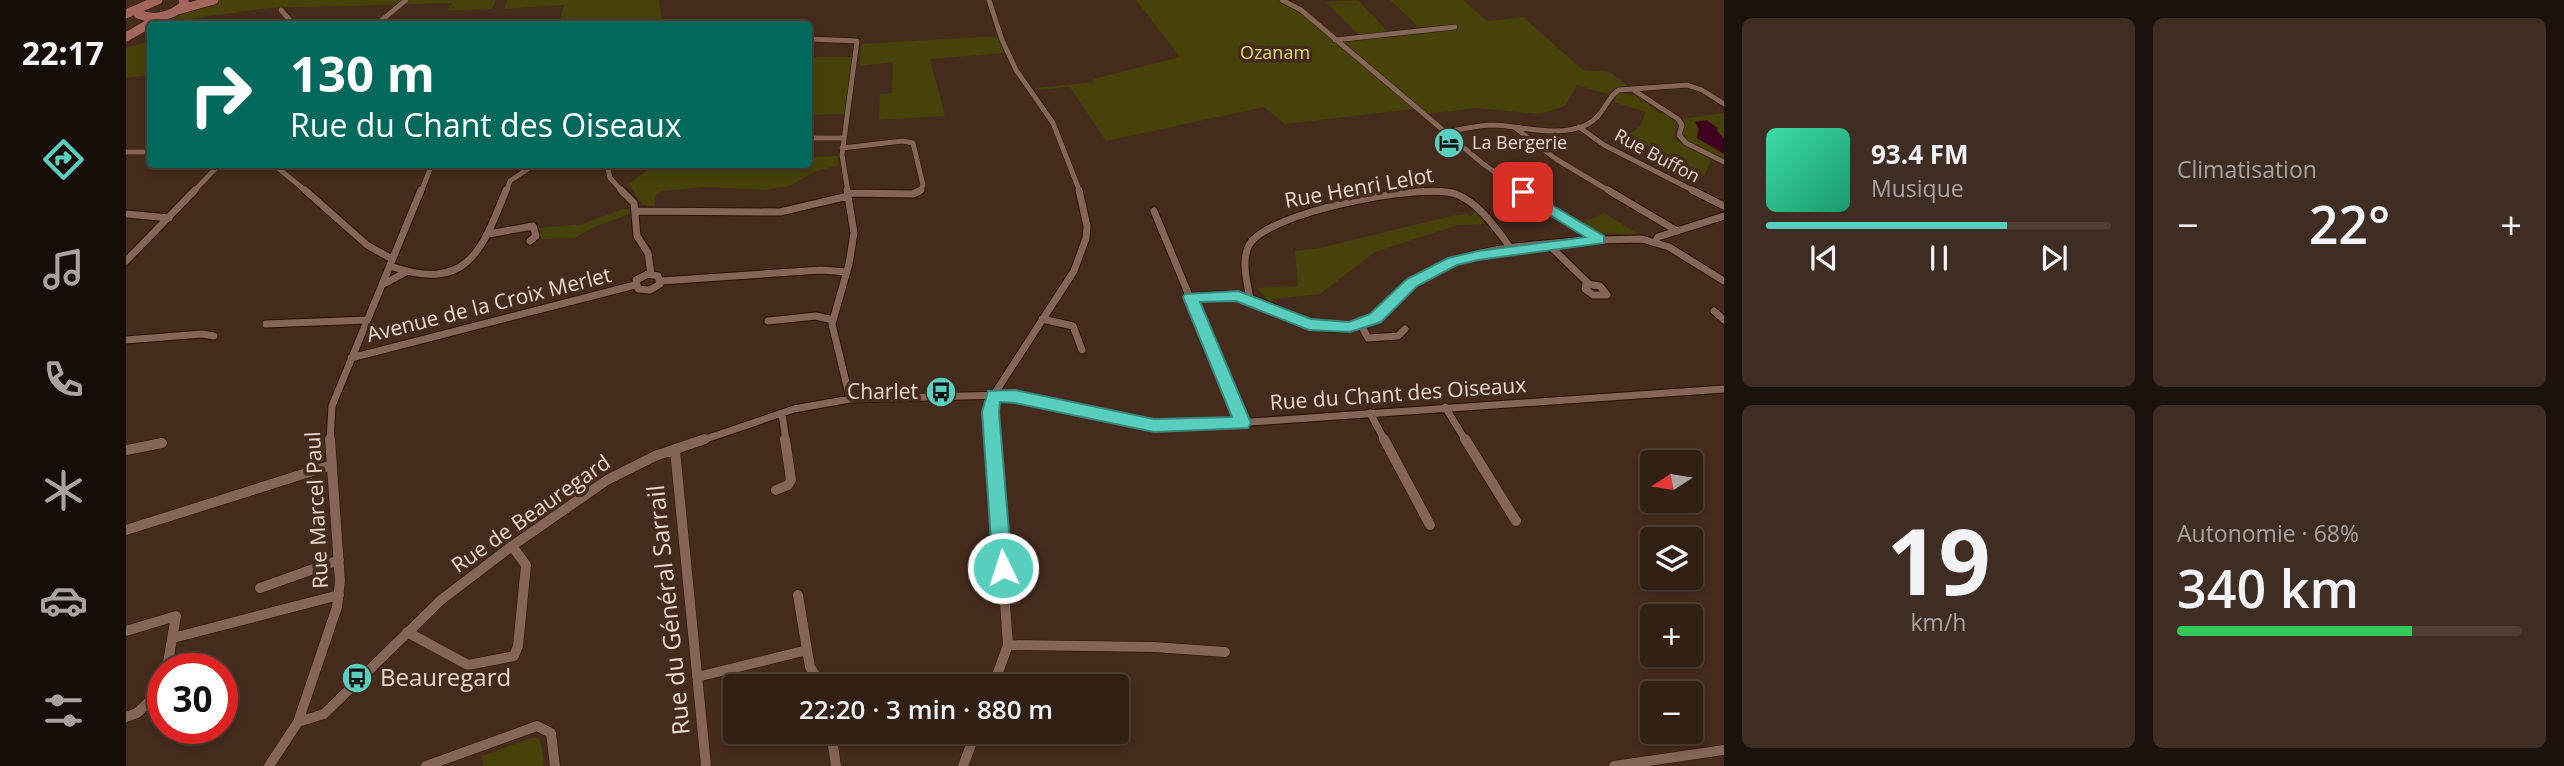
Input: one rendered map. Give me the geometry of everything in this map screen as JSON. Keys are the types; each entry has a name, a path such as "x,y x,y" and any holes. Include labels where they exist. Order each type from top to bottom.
{"main road":[{"path":"141,14 158,0"},
{"path":"178,10 185,4 183,0"},
{"path":"155,21 178,10 214,0"},
{"path":"126,36 142,26 145,21 141,14"},
{"path":"126,16 167,15"},
{"path":"126,36 147,25"}],"street":[{"path":"381,21 406,0"},
{"path":"989,0 1002,40 1016,69 1053,123 1080,192 1086,219 1086,238 1077,265 993,396 991,412 1008,645 997,674"},
{"path":"1282,0 1301,10 1506,181 1599,240"},
{"path":"281,10 290,21"},
{"path":"1335,40 1454,27"},
{"path":"812,39 850,38 858,43 842,148 854,230 847,272 833,320 833,332 850,399"},
{"path":"1444,132 1491,125 1556,131 1579,127 1603,113 1613,93 1632,89 1687,85 1702,90 1724,104"},
{"path":"1632,89 1678,119 1682,125 1679,135 1686,143 1724,162"},
{"path":"1514,127 1556,159 1677,231"},
{"name":"Rue Buffon","path":"1579,127 1604,145 1724,206"},
{"path":"812,138 844,138"},
{"path":"636,211 780,212 848,194 913,194 922,190 913,143 903,141 842,148"},
{"path":"126,152 147,152"},
{"path":"126,261 216,168"},
{"path":"278,168 391,263 406,272 432,275 457,268 476,256 489,234 510,181 529,168"},
{"name":"Rue Marcel Paul","path":"269,766 298,722 334,620 339,595 330,430 332,406 430,168"},
{"path":"607,168 608,175 630,196 636,211 637,236 648,253 651,274"},
{"name":"Rue Henri Lelot","path":"1250,298 1245,263 1247,252 1256,236 1271,224 1293,215 1414,193 1446,190 1467,198 1512,250"},
{"path":"1154,211 1242,423"},
{"path":"126,214 169,218"},
{"path":"1655,242 1658,237 1724,216"},
{"path":"489,234 533,226 536,236 530,241"},
{"path":"1190,297 1227,295 1250,298 1309,324 1338,328 1361,325 1376,318 1412,282 1465,258 1599,240 1655,242 1681,253 1724,281"},
{"path":"1549,245 1589,284"},
{"path":"660,281 821,270 847,272"},
{"path":"382,285 406,272"},
{"path":"651,274 658,276 660,281 650,290 641,290 635,285 639,277 651,274"},
{"name":"Avenue de la Croix Merlet","path":"351,358 635,285"},
{"path":"1714,311 1724,320"},
{"path":"768,321 816,316 833,320"},
{"path":"267,324 367,320"},
{"path":"1042,320 1072,326 1082,350"},
{"path":"1361,325 1368,338 1398,336 1405,329"},
{"path":"126,340 202,334 214,336"},
{"name":"Rue du Chant des Oiseaux","path":"993,396 1015,397 1154,426 1242,423 1724,389"},
{"name":"Rue de Beauregard","path":"298,722 324,714 453,590 607,480 675,450 807,406 850,399 993,396"},
{"path":"1445,407 1516,521"},
{"path":"1370,413 1430,525"},
{"path":"776,490 788,485 791,480 782,414"},
{"path":"126,450 162,443"},
{"name":"Rue du Général Sarrail","path":"675,450 706,766"},
{"path":"126,530 332,466"},
{"path":"407,632 468,665 514,656 518,646 526,562 512,546"},
{"path":"260,588 339,560"},
{"path":"173,638 339,595"},
{"path":"797,595 810,667 814,674"},
{"path":"126,631 176,616 170,653"},
{"path":"1008,645 1154,647 1225,652"},
{"path":"697,677 807,650"},
{"path":"126,717 137,713 147,704"},
{"path":"426,766 537,726 551,733 555,766"},
{"path":"833,744 836,766"},
{"path":"963,766 971,744"},
{"path":"1614,766 1724,750"}],"green space":[{"path":"223,0 496,0 492,9 447,11 452,3 269,8 159,21 199,4"},
{"path":"507,0 659,0 662,21 560,21 564,5 504,9"},
{"name":"Ozanam","path":"1136,0 1287,0 1306,11 1337,38 1359,35 1326,2 1358,0 1389,33 1421,29 1390,0 1463,0 1487,21 1523,17 1583,70 1610,72 1629,87 1615,88 1607,94 1577,85 1565,106 1540,114 1477,108 1426,114 1413,109 1285,124 1264,107 1106,141 1070,87 1035,88 1094,82 1094,79 1180,57"},
{"path":"997,36 1004,53 930,59 945,116 879,120 880,94 892,93 893,62 860,66 861,44"},
{"path":"147,42 147,75 126,78 126,48"},
{"path":"812,57 858,57 847,114 812,115"},
{"path":"1617,94 1638,96 1659,113 1664,112 1678,124 1673,139 1712,158 1704,176 1626,137 1640,126 1646,112 1614,102"},
{"path":"1724,113 1724,139 1713,125 1703,121 1698,121 1697,138 1724,154 1724,159 1689,142 1682,135 1686,126 1681,119"},
{"path":"837,156 839,165 814,172 790,186 767,190 705,187 662,191 656,195 654,207 643,205 628,184 650,168 812,168 812,157"},
{"path":"623,209 629,210 630,214 594,227 575,238 541,239 539,228 583,224"},
{"path":"1474,209 1485,224 1458,225 1375,252 1320,294 1274,299 1272,305 1257,288 1298,286 1295,251 1320,248 1451,216 1472,216"},
{"path":"1604,213 1640,235 1599,233 1581,224"},
{"path":"531,738 538,738 541,743 544,766 483,766 482,756"}],"shaded area":[{"path":"1706,120 1718,128 1717,131 1724,139 1724,154 1697,138 1699,129 1695,122"}],"place":[{"name":"La Bergerie","path":"1449,143"},
{"name":"Charlet","path":"941,392"},
{"name":"Beauregard","path":"357,678"}],"route":[{"path":"1003,568 991,412 993,396 1015,397 1154,426 1242,423 1190,297 1227,295 1250,298 1309,324 1350,327 1376,318 1412,282 1438,267 1478,255 1599,240 1523,192"}]}
